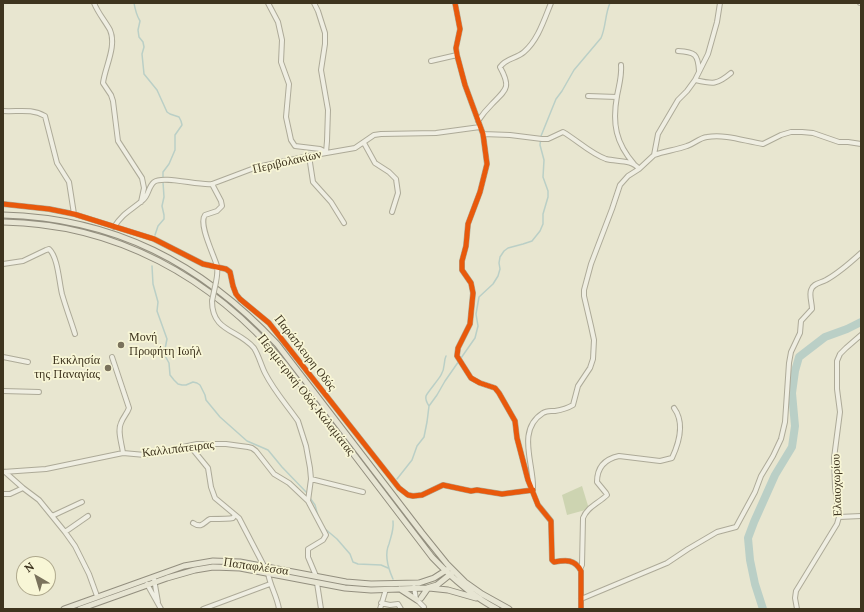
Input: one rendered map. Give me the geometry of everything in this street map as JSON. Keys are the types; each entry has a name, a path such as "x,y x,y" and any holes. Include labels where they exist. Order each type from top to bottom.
{"main road":[{"name":"Περιμετρική Οδός Καλαμάτας","path":"3,215 61,220 118,235 142,244 186,267 226,296 262,327 278,344 451,571 479,599"},
{"name":"Περιμετρική Οδός Καλαμάτας","path":"3,222 60,227 116,242 139,250 183,273 222,302 257,332 284,363 432,557 445,571"},
{"path":"432,557 438,568 434,578"},
{"name":"Παπαφλέσσα","path":"80,609 147,582 153,577 184,566 213,561 240,562 363,584 416,586 427,588 437,585 451,571"},
{"name":"Παπαφλέσσα","path":"64,609 98,596 147,582 155,583 185,572 212,567 240,568 317,583 363,590 400,589 416,586 445,571 451,571"},
{"path":"451,571 482,594 509,609"},
{"path":"400,589 419,599 427,588 448,590 479,599 497,609"}],"street":[{"path":"94,3 97,11 110,31 112,39 103,83 113,101 118,141 142,178 144,188 141,202"},
{"path":"268,3 278,22 282,40 280,58 289,84 286,111 291,140 295,146 320,149 326,152 328,142 328,110 321,70 325,33 314,3"},
{"path":"455,3 460,29 456,48 457,55 465,85 483,134 487,164 480,192 468,224 466,246 462,262 462,270 472,288 471,319 457,352 458,358 471,378 495,388 515,421 522,463 528,480 539,507 551,521 552,560 554,562 570,561 576,563 580,569 582,575 581,609"},
{"path":"478,121 491,104 502,95 506,88 506,78 500,67 503,63 518,56 530,46 541,27 550,3"},
{"path":"654,155 658,134 678,100 696,80 708,54 717,22 720,3"},
{"path":"678,50 691,52 695,55 698,62 699,72"},
{"path":"431,61 457,55"},
{"path":"621,65 622,76 617,97 615,128 623,150 639,168"},
{"path":"696,80 716,83 731,73"},
{"path":"588,96 617,97"},
{"path":"3,111 29,110 39,112 45,116 57,163 69,182 74,214"},
{"name":"Περιβολακίων","path":"114,227 124,213 146,198 150,186 157,181 167,180 205,185 212,184 257,168 326,152 355,148 374,135 388,133 436,134 480,127"},
{"path":"483,134 548,139 563,132 597,155 606,159 634,164"},
{"path":"533,490 528,450 531,426 537,417 544,412 561,410 573,405 578,386 590,368 593,359 594,340 584,296 585,283 620,185 628,176 654,155 688,146 706,136 724,136 763,144 781,135 791,132 802,132 813,133 839,142 861,144"},
{"path":"364,143 375,163 390,172 396,179 398,193 392,212"},
{"path":"309,156 313,182 331,202 344,222"},
{"path":"212,184 219,196 222,206 205,215 203,220 217,267 212,310 218,322 224,328 245,340 253,347 258,355 264,372 298,421 306,446 311,479 308,501"},
{"name":"Παράπλευρη Οδός","path":"3,204 49,209 74,214 154,240 203,264 226,269 230,272 236,294 269,323 403,493 417,496 443,485 471,491 477,490 502,494 533,490"},
{"path":"3,264 23,261 49,249 56,262 62,295 75,334"},
{"path":"582,600 667,563 688,548 718,532 736,527 781,439 785,422 791,352 800,333 801,321 812,309 811,288 814,285 827,280 861,253"},
{"name":"Ελαιοχωρίου","path":"797,609 795,598 796,591 834,531 839,517 834,487 834,458 840,412 836,369 840,354 861,335"},
{"path":"3,357 28,362"},
{"path":"112,357 129,408 120,423 123,453"},
{"path":"3,391 39,392"},
{"path":"580,569 582,565 583,518 585,513 606,495 598,482 599,469 605,461 612,457 619,456 660,461 672,458 677,443 680,423 674,408"},
{"name":"Καλλιπάτειρας","path":"4,472 46,469 123,453 145,455 204,444 226,444 252,448 274,474 289,483 308,501 326,535 323,540 308,549 308,557 316,576"},
{"path":"190,446 208,468 214,498 236,514 264,566"},
{"path":"4,472 39,500 65,532 75,546 98,596"},
{"path":"311,479 363,492"},
{"path":"3,494 10,494 23,488"},
{"path":"52,516 82,502"},
{"path":"193,523 195,525 202,525 210,519 233,518 236,514"},
{"path":"65,532 88,516"},
{"path":"839,517 861,516"},
{"path":"268,574 279,609"},
{"path":"153,577 158,603"},
{"path":"147,582 161,609"},
{"path":"317,583 321,609"},
{"path":"203,609 270,584"},
{"path":"416,586 419,599 425,608"},
{"path":"380,609 386,590"},
{"path":"381,603 390,605 398,604 401,609"}],"green space":[{"path":"582,486 589,509 567,515 562,495"}],"waterway":[{"path":"134,3 140,21 138,30 139,37 143,42 144,47 142,54 144,74 157,90 167,112 179,117 182,125 175,135 175,150 169,164 163,172 163,178"},
{"path":"397,479 412,460 417,446 424,437 429,406 475,338 478,326 476,314 479,297 493,284 498,276 500,269 500,257 508,248 532,241 540,231 543,224 543,214 548,197 548,191 543,177 544,160 540,145 541,136 556,99 574,70 601,38 610,3"},
{"path":"155,235 158,226 164,219 162,206 164,197 163,182"},
{"path":"152,266 153,284 158,302 157,311 167,339 164,354 169,363 170,375 178,384 186,385 193,382 200,385 206,400 220,417 247,441 268,450 307,493"},
{"path":"763,609 755,584 750,560 748,538 775,475 792,447 795,426 792,393 795,371 799,357 825,337 861,322"},
{"path":"429,406 426,396 443,372 446,356"},
{"path":"310,498 315,505 318,516"},
{"path":"393,521 393,530 387,557 388,566 393,579"},
{"path":"324,528 337,539 350,554 353,562 358,564 381,565 388,568"}],"cycle path":[{"path":"455,3 460,29 456,48 457,55 465,85 483,134 487,164 480,192 468,224 466,246 462,261 462,270 471,283 473,293 470,324 458,348 457,356 471,378 495,388 515,421 517,438 528,480 538,505 551,521 552,560 554,562 573,562 581,571 581,609"},
{"path":"3,204 49,209 74,214 154,239 203,264 226,269 230,272 233,286 240,299 269,323 399,488 408,495 422,495 443,485 471,491 477,490 502,494 533,490"}],"place":[{"name":"Μονή Προφήτη Ιωήλ","path":"121,345"},
{"name":"Εκκλησία της Παναγίας","path":"108,368"}]}
